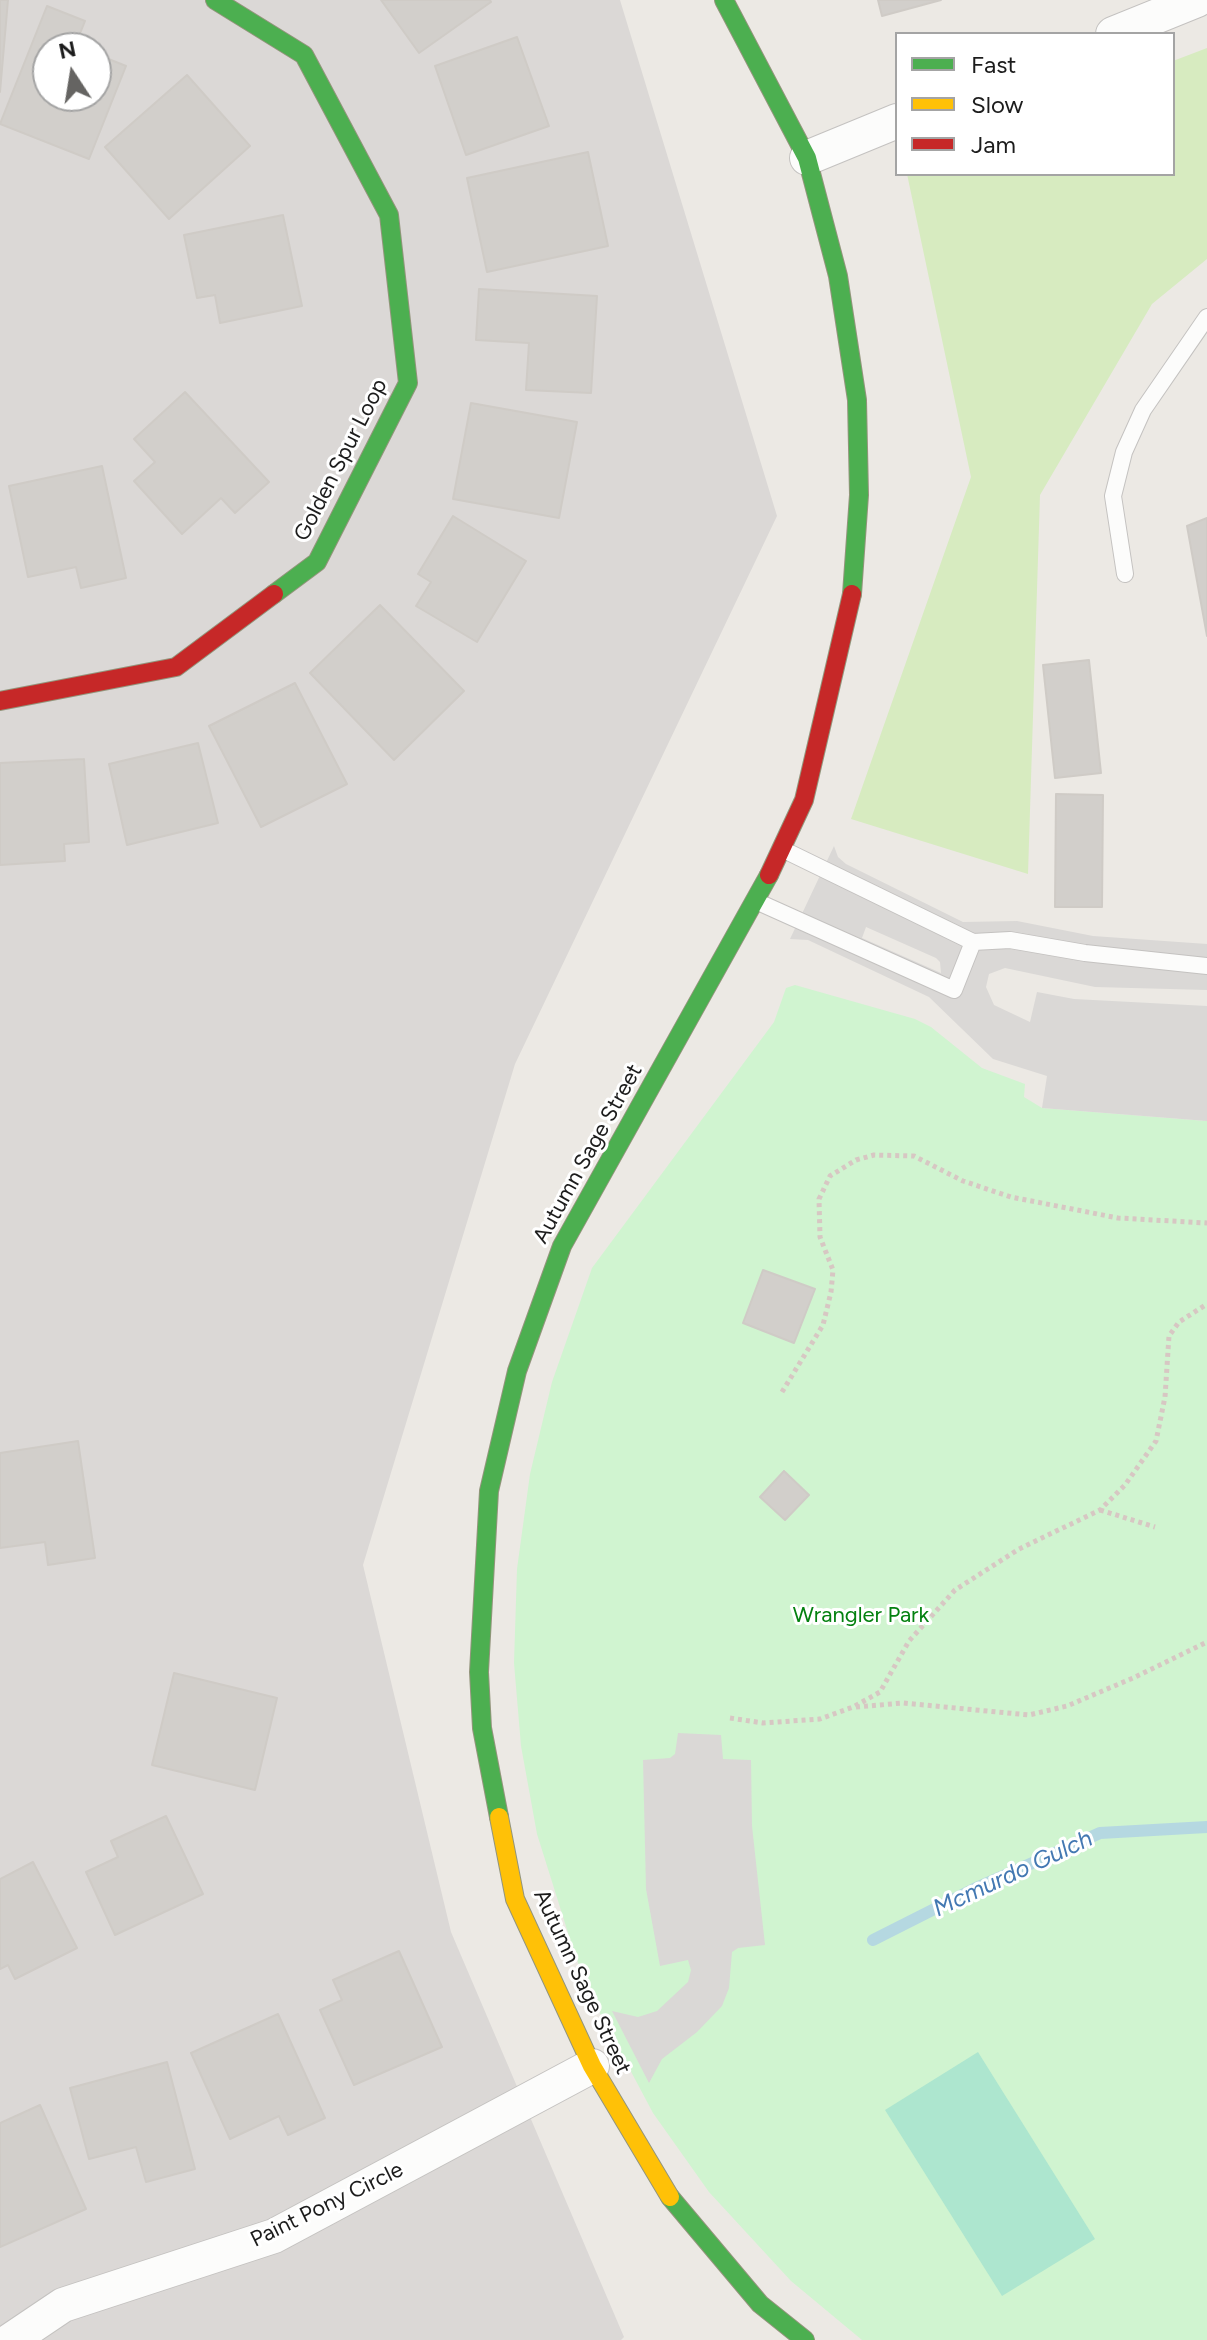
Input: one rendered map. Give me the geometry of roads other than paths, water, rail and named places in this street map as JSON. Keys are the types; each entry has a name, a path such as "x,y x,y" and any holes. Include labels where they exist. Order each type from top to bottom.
{"street":[{"name":"Golden Spur Loop","path":"0,701 176,667 317,562 408,383 389,215 304,55 215,0"},
{"name":"Autumn Sage Street","path":"724,0 807,158 838,276 857,400 859,495 851,611 804,800 783,850 562,1246 517,1371 489,1491 479,1672 482,1728 515,1899 592,2066 672,2200 760,2304 805,2340"},
{"path":"1118,32 1197,0"},
{"path":"807,158 895,122"},
{"name":"Paint Pony Circle","path":"11,2340 63,2305 274,2236 592,2066"}],"lane":[{"path":"1125,574 1113,496 1124,452 1143,410 1207,317"},
{"path":"783,850 973,942 1010,940 1085,953 1207,966"},
{"path":"756,901 954,990 973,942"}],"waterway":[{"name":"Mcmurdo Gulch","path":"873,1940 974,1889 1100,1833 1207,1827"}],"park label":[{"name":"Wrangler Park","path":"861,1616"}]}
